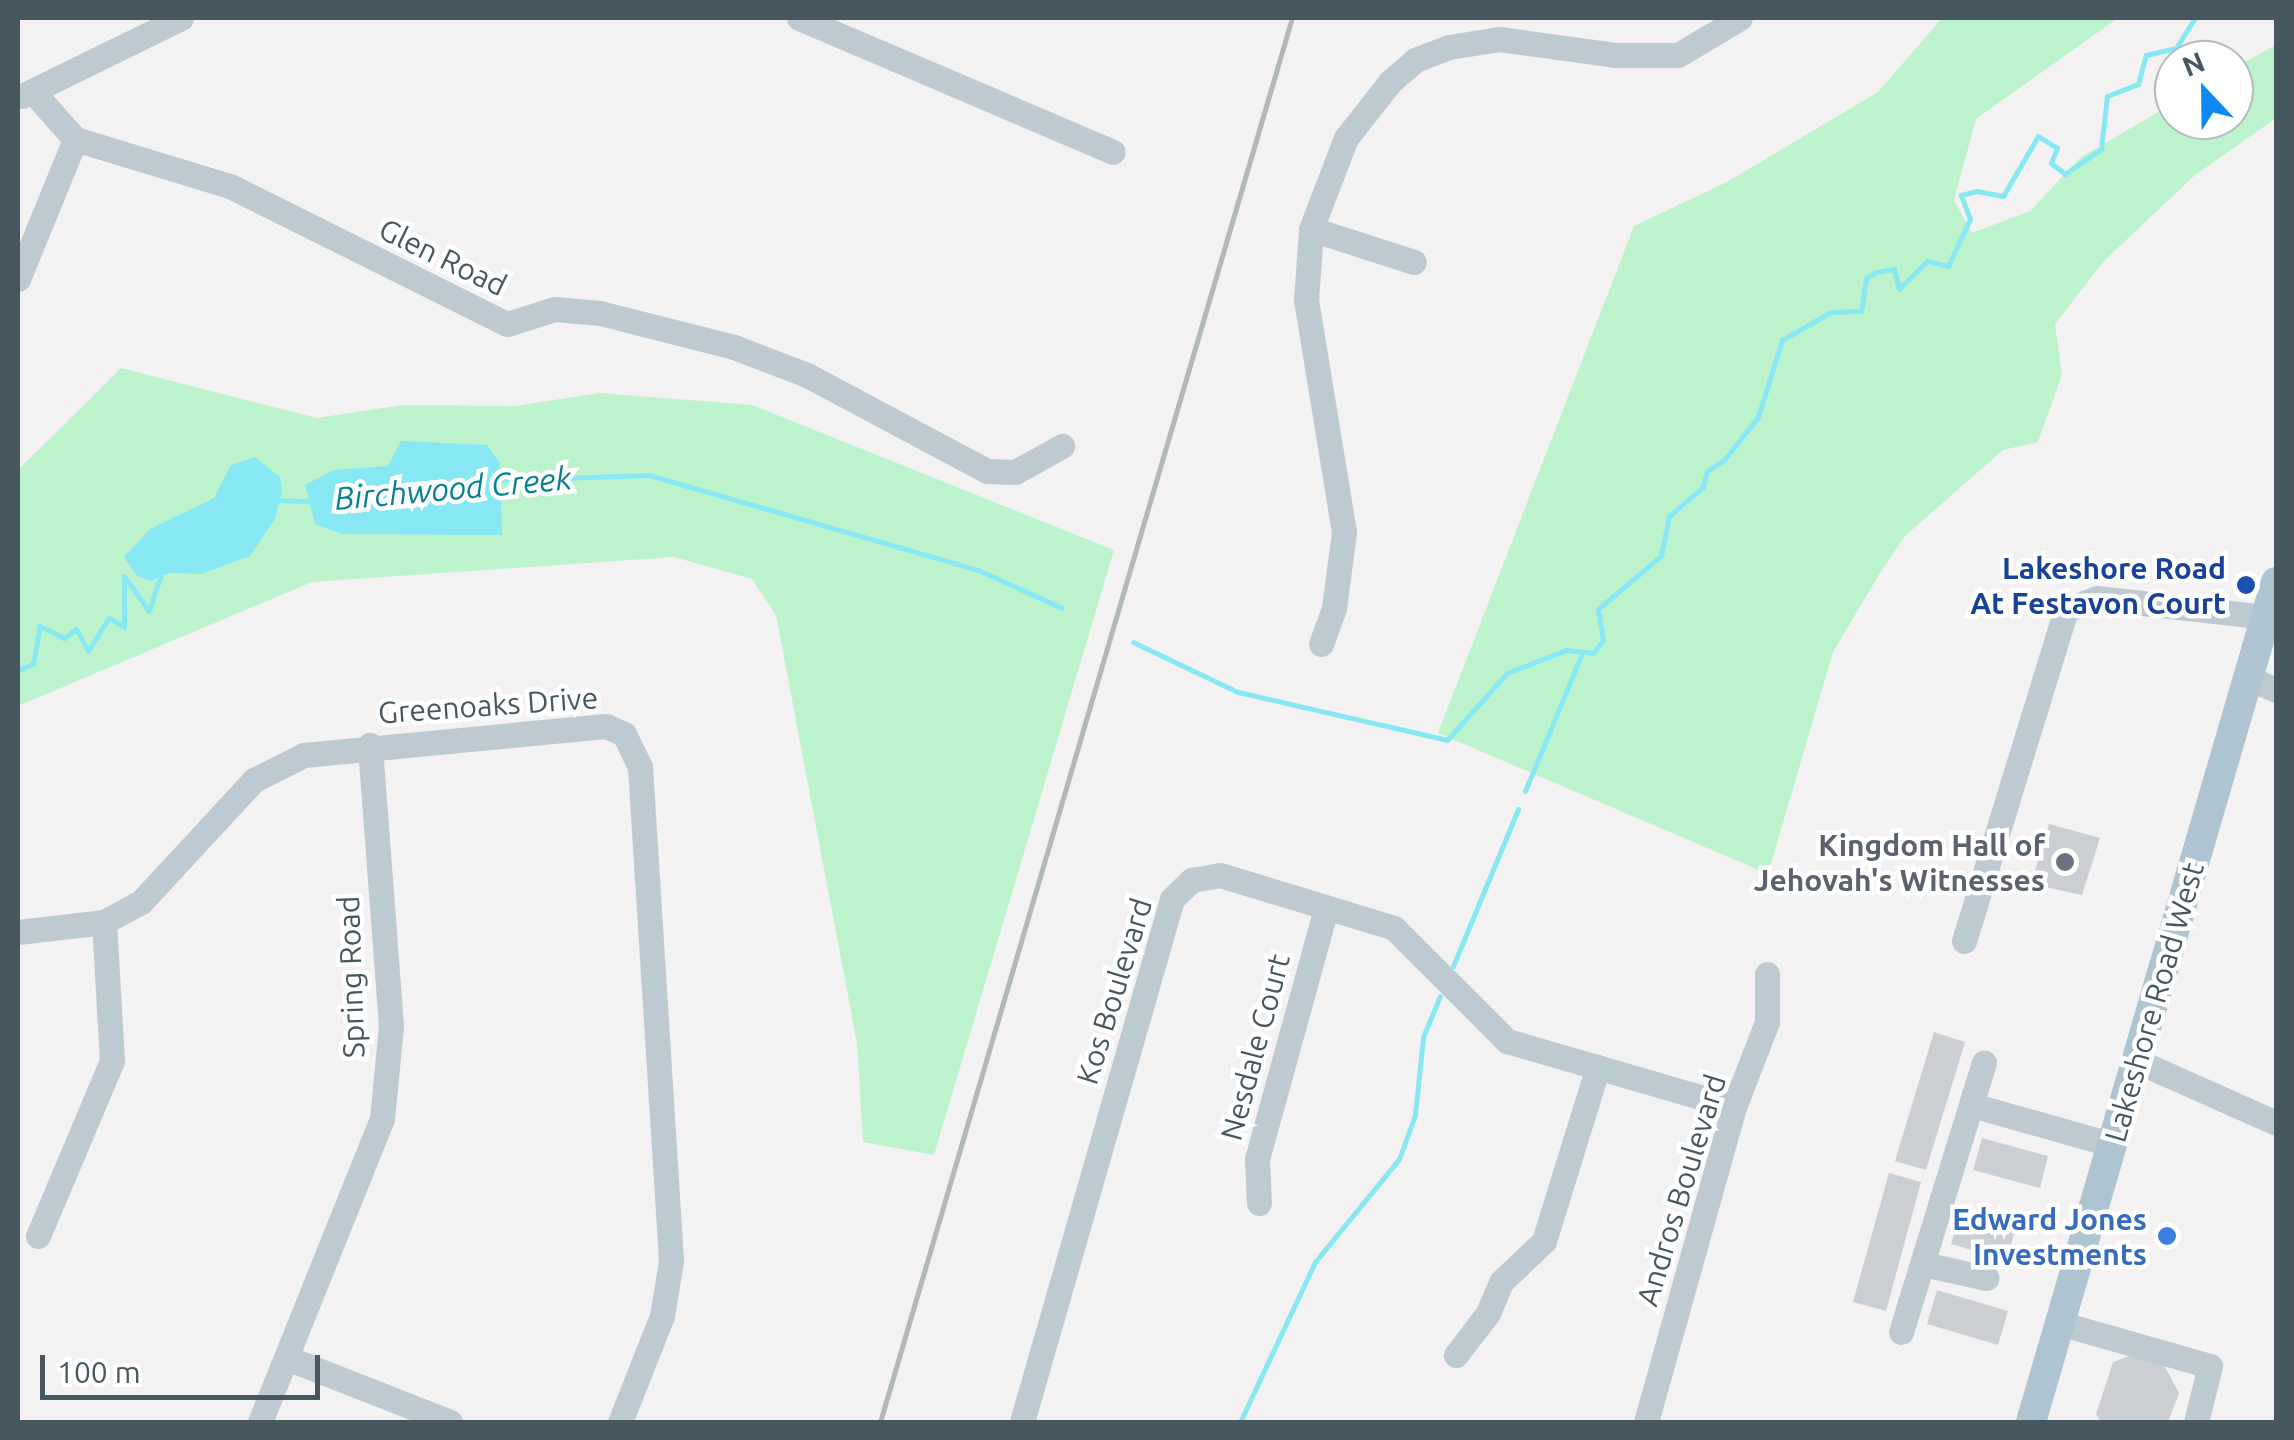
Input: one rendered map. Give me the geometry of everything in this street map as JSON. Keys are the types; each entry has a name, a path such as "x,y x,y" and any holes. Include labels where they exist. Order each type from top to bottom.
{"main road":[{"name":"Lakeshore Road West","path":"2031,1422 2276,582"}],"street":[{"path":"26,95 180,18"},
{"path":"799,18 1113,152"},
{"path":"1320,644 1334,608 1344,532 1306,300 1311,229 1346,138 1415,60 1500,39 1615,55 1678,55 1740,18"},
{"path":"18,279 74,139 53,107 26,95"},
{"name":"Glen Road","path":"74,139 230,186 506,324 555,309 600,313 734,347 807,375 987,471 1015,472 1062,446"},
{"path":"1311,229 1414,262"},
{"path":"1964,941 2066,610 2097,598 2266,617"},
{"path":"2248,678 2276,690"},
{"name":"Greenoaks Drive","path":"18,932 104,922 141,902 254,780 304,755 370,745 606,726 624,734 636,750 670,1261 662,1316 620,1422"},
{"name":"Spring Road","path":"260,1422 382,1119 390,1026 370,745"},
{"name":"Kos Boulevard","path":"1022,1422 1172,900 1192,880 1220,875 1394,928 1507,1042 1734,1108"},
{"name":"Nesdale Court","path":"1259,1203 1257,1158 1326,909"},
{"path":"38,1236 112,1061 104,922"},
{"name":"Andros Boulevard","path":"1652,1421 1734,1108 1767,1022 1767,974"},
{"path":"2137,1061 2276,1123"},
{"path":"1901,1332 1984,1062"},
{"path":"1456,1355 1488,1314 1501,1282 1544,1240 1598,1067"},
{"path":"1972,1105 2113,1145"},
{"path":"1923,1264 1986,1278"},
{"path":"2059,1323 2210,1366 2196,1422"},
{"path":"286,1358 450,1422"}],"green space":[{"path":"1942,18 2118,18 1976,119 1954,200 1972,233 2030,211 2081,157 2154,115 2154,140 2245,140 2194,176 2104,261 2055,324 2062,375 2038,442 2003,450 1905,536 1880,573 1833,652 1768,874 1438,733 1634,226 1727,182 1878,92"},
{"path":"2276,45 2276,118 2254,134 2254,57"},
{"path":"121,368 317,418 403,405 514,406 601,393 752,405 1114,550 934,1155 863,1142 857,1043 776,615 752,579 674,557 312,582 18,706 18,470"}],"water":[{"path":"401,441 487,445 500,463 502,535 342,534 315,524 305,485 334,470 388,466"},
{"path":"255,457 280,477 282,492 275,519 250,556 201,574 169,573 151,581 137,576 124,557 150,529 214,498 231,465"}],"building":[{"name":"Kingdom Hall of Jehovah's Witnesses","path":"2049,824 2100,838 2082,895 2031,884"},
{"path":"1934,1032 1965,1042 1926,1170 1895,1161"},
{"path":"1982,1138 2048,1156 2040,1188 1973,1170"},
{"path":"1889,1173 1921,1182 1886,1311 1853,1302"},
{"path":"1961,1211 2016,1227 2006,1260 1951,1244"},
{"path":"1937,1290 2008,1311 1998,1345 1927,1324"},
{"path":"2132,1355 2164,1365 2179,1393 2168,1422 2101,1422 2096,1414 2113,1362"}],"waterway":[{"name":"Birchwood Creek","path":"1133,642 1238,692 1447,740 1507,673 1566,650 1593,653 1603,640 1598,609 1661,556 1669,516 1703,487 1707,471 1724,460 1758,417 1782,340 1831,312 1861,311 1866,278 1876,272 1894,269 1899,289 1927,261 1948,266 1970,219 1961,195 1977,191 2003,196 2038,136 2057,148 2051,163 2065,174 2101,149 2107,96 2138,84 2146,55 2176,48 2195,18"},
{"name":"Birchwood Creek","path":"498,480 649,475 978,570 1062,608"},
{"name":"Birchwood Creek","path":"275,500 309,501"},
{"name":"Birchwood Creek","path":"18,670 33,664 40,626 64,638 76,629 88,651 109,618 124,627 124,576 149,611 161,574"},
{"path":"1525,791 1581,656"},
{"path":"1453,966 1518,809"},
{"path":"1240,1422 1315,1262 1399,1159 1415,1115 1423,1037 1440,996"}],"railway":[{"path":"880,1422 1292,18"}],"place":[{"name":"Lakeshore Road At Festavon Court","path":"2246,585"},
{"name":"Kingdom Hall of Jehovah's Witnesses","path":"2065,862"},
{"name":"Edward Jones Investments","path":"2167,1236"}]}
